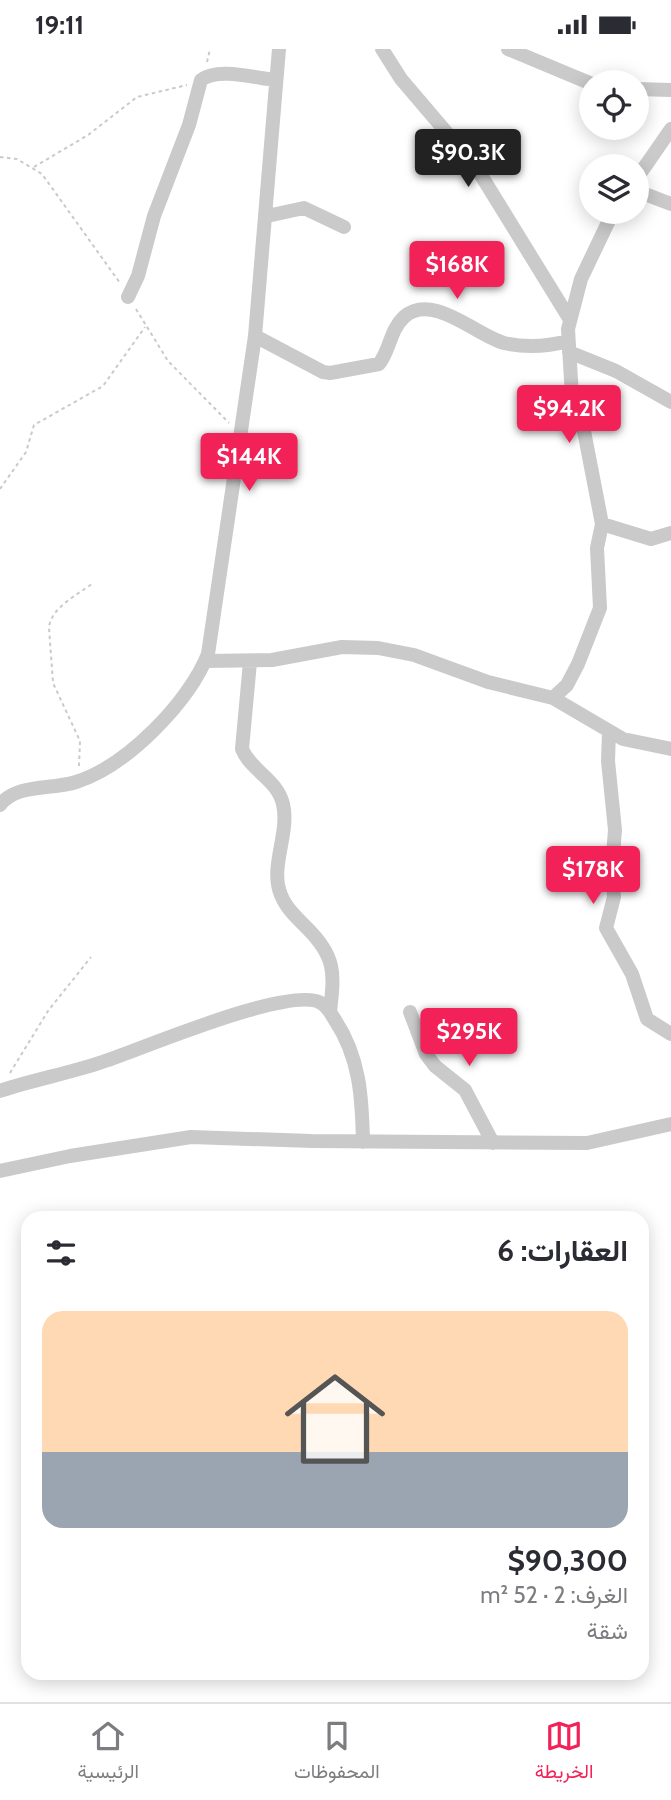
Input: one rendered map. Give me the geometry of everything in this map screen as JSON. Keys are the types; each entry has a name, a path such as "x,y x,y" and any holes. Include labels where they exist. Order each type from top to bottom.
{"street":[{"path":"0,805 22,791 78,782 104,768 164,718 195,683 205,661 215,621 255,336 279,49"},
{"path":"382,49 401,79 468,155 569,318"},
{"path":"508,49 579,79"},
{"path":"128,297 138,276 154,216 189,125 198,84 202,79 212,76 275,80"},
{"path":"649,89 671,90"},
{"path":"649,161 671,129"},
{"path":"649,196 671,204"},
{"path":"267,216 304,208 344,227"},
{"path":"553,698 573,675 598,619 597,548 602,524 584,431 572,397 568,347 569,318 591,254 606,224"},
{"path":"255,336 323,372 330,373 379,364 398,324 413,311 438,311 502,342 532,347 568,347 671,402"},
{"path":"602,524 651,539 671,533"},
{"path":"205,661 250,662 342,647 378,648 414,655 449,665 488,682 553,698 609,732 650,747 671,749"},
{"path":"250,662 243,748 272,781 281,798 285,824 278,873 279,892 289,908 319,942 331,964 335,981 330,1012"},
{"path":"609,732 608,761 615,830 612,867 614,897 606,928 632,974 642,1011 652,1024 671,1034"},
{"path":"4,1085 98,1064 159,1039 258,1009 308,1000 321,1003 330,1012 351,1050 359,1076 363,1142"},
{"path":"410,1012 426,1054 435,1066 465,1090 493,1143"},
{"path":"0,1171 70,1156 191,1137 363,1142 587,1143 671,1125"}],"path":[{"path":"33,167 88,135 137,97 164,88 198,84"},
{"path":"0,489 26,452 34,425 103,386 145,326"},
{"path":"78,782 80,741 53,685 49,621 57,610 93,583"},
{"path":"4,1085 48,1011 91,957"}]}
